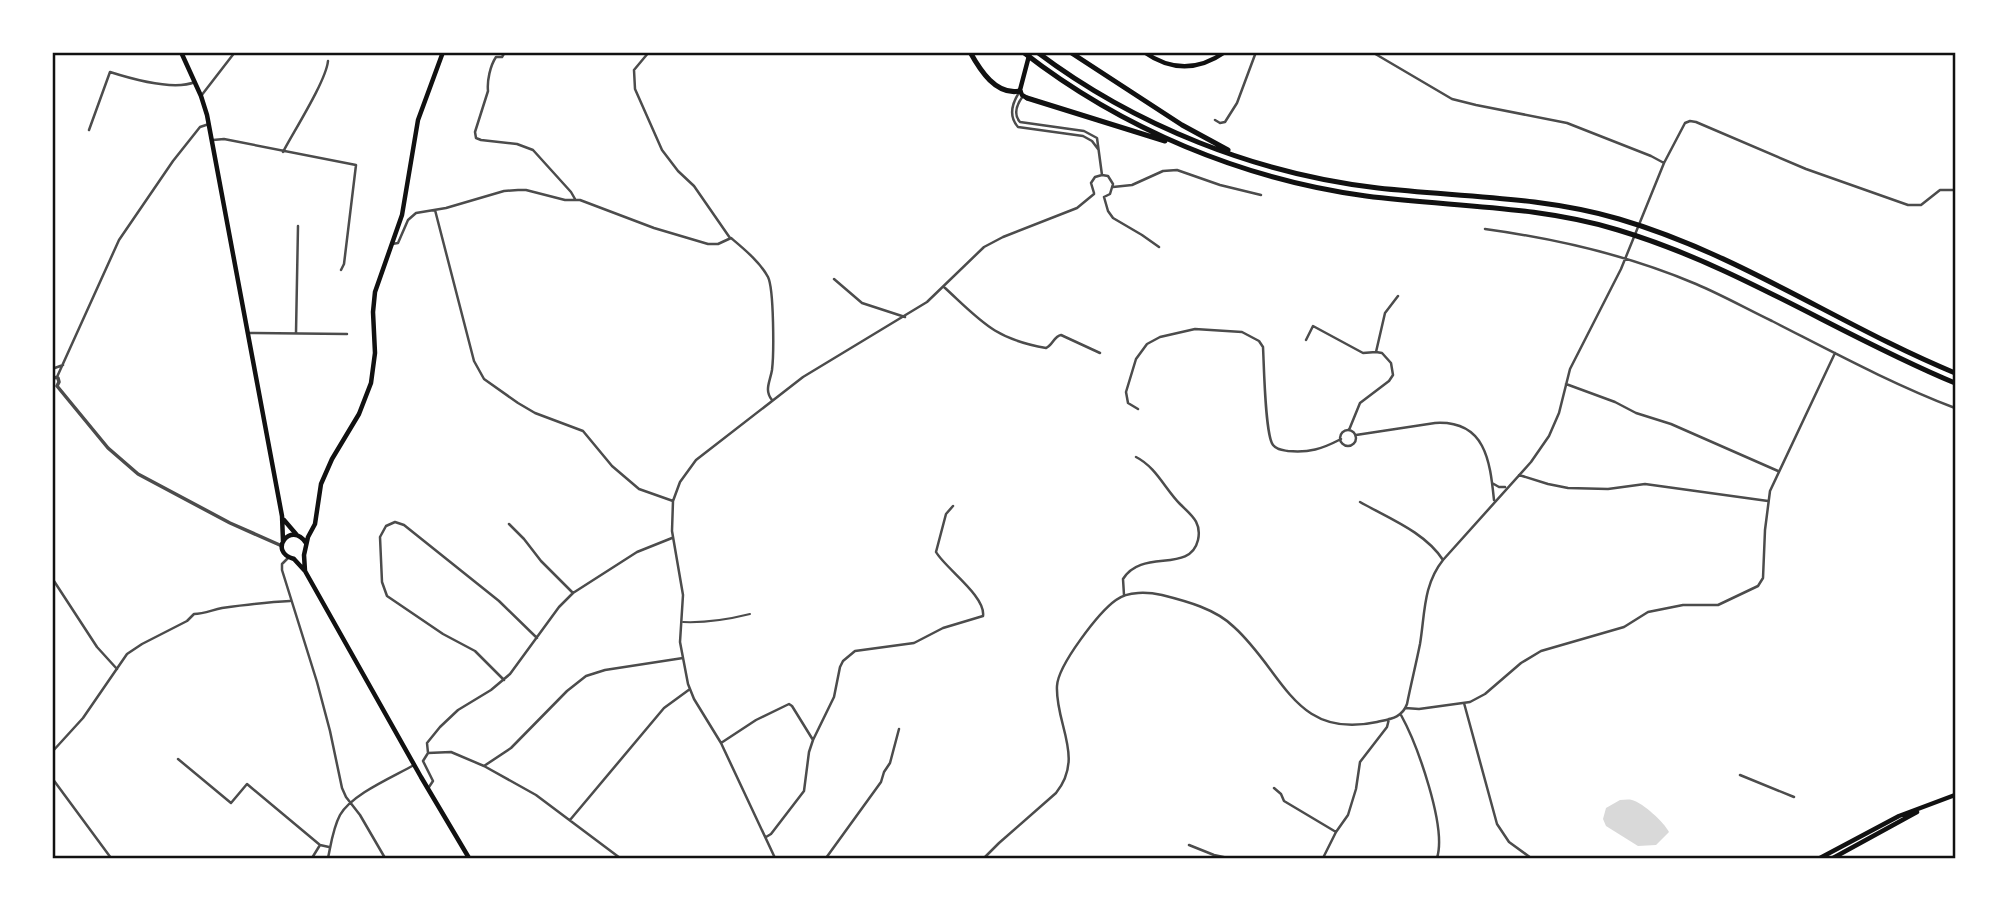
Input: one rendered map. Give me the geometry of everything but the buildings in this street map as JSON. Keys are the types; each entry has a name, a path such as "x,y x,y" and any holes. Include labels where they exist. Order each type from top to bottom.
{"highway":[{"path":"970,52 983,74 994,84 1010,92 1267,175 1339,191 1391,199 1525,210 1618,229 1729,271 1955,383"},
{"path":"1023,52 1105,107 1193,150"},
{"path":"1037,52 1088,86 1143,117 1201,142 1287,171 1382,188 1522,200 1619,219 1688,243 1955,373"},
{"path":"1070,52 1182,125 1244,158"}],"main road":[{"path":"181,52 201,96 209,124 282,516 283,552 288,558 294,559 304,555"},
{"path":"305,571 306,544 315,524 318,492 325,472 359,414 371,383 375,353 374,299 405,200 415,130 443,52"},
{"path":"1024,95 1030,52"},
{"path":"1143,52 1159,61 1183,67 1208,62 1225,52"},
{"path":"282,516 306,544"},
{"path":"283,543 289,536 311,530"},
{"path":"294,559 305,571 469,859"},
{"path":"1820,859 1899,816 1955,795"},
{"path":"1833,859 1923,807"}],"street":[{"path":"201,96 235,52"},
{"path":"505,52 502,57 496,57 493,61 488,91 475,132 477,138 517,144 533,150 575,199"},
{"path":"649,52 634,70 635,89 669,160 694,186 730,238 764,270 769,280 773,359 767,391 772,400"},
{"path":"1215,120 1225,122 1232,112 1256,52"},
{"path":"1372,52 1418,81 1458,101 1567,122 1664,163"},
{"path":"282,152 328,67 328,61"},
{"path":"89,130 110,72 136,80 181,85 195,82"},
{"path":"1024,95 1011,112 1018,127 1083,136 1100,152 1102,175"},
{"path":"985,859 999,842 1056,793 1063,783 1070,757 1058,697 1059,676 1096,619 1124,595 1157,594 1206,609 1224,618 1241,633 1300,706 1318,718 1347,726 1363,725 1401,715 1405,708 1419,645 1427,590 1434,572 1545,443 1553,428 1570,369 1609,294 1664,163 1683,125 1688,121 1806,169 1908,205 1922,205 1940,190 1955,190"},
{"path":"209,124 200,127 181,151 119,240 63,365 55,377 60,382 55,387 108,448 132,470 230,523 283,543"},
{"path":"212,141 224,139 356,165 344,264 341,270"},
{"path":"1113,187 1132,186 1163,171 1177,170 1220,185 1261,195"},
{"path":"1102,175 1110,178 1113,187 1110,194 1104,197 1094,194 1091,183 1095,177 1102,175"},
{"path":"392,244 398,243 412,215 418,212 458,205 509,190 526,190 565,200 575,199 708,244 718,244 730,238"},
{"path":"775,859 721,743 690,690 680,642 683,600 673,538 673,501 680,482 691,465 772,400 819,367 927,302 975,254 992,243 1071,211 1094,194"},
{"path":"1104,197 1113,218 1159,247"},
{"path":"435,210 474,360 484,379 535,413 583,431 603,457 628,481 652,495 673,501"},
{"path":"296,333 298,226"},
{"path":"1485,229 1558,241 1625,257 1700,285 1888,380 1955,408"},
{"path":"834,279 862,303 905,317"},
{"path":"944,287 985,325 1004,337 1046,348 1061,335 1100,353"},
{"path":"1376,352 1385,313 1398,296"},
{"path":"1306,340 1313,326 1363,353 1376,352 1388,358 1393,375 1384,387 1360,403 1349,430 1342,433 1341,439 1350,445 1355,441 1356,435"},
{"path":"1138,409 1128,403 1126,392 1136,359 1147,344 1160,337 1195,328 1242,332 1259,341 1263,347 1268,430 1273,445 1278,450 1306,452 1318,450 1341,439"},
{"path":"247,333 347,334"},
{"path":"1405,708 1416,710 1476,700 1521,663 1541,651 1624,627 1648,612 1683,605 1718,605 1758,586 1763,578 1768,501 1778,471 1835,353"},
{"path":"52,369 63,365"},
{"path":"1566,384 1615,402 1636,414 1671,424 1778,471"},
{"path":"1349,430 1356,435 1435,423 1460,426 1484,447 1489,459 1494,502"},
{"path":"1124,595 1123,579 1132,568 1188,556 1195,549 1199,533 1198,522 1145,462 1136,457"},
{"path":"1519,475 1568,488 1608,489 1645,484 1768,501"},
{"path":"1492,483 1499,487 1508,486"},
{"path":"1360,502 1418,536 1436,550 1443,560"},
{"path":"766,837 772,833 804,790 809,752 834,696 840,667 848,656 862,650 914,643 943,628 983,616 984,609 980,603 957,573 936,552 946,514 953,506"},
{"path":"503,680 475,651 443,634 387,596 382,582 380,537 386,526 395,523 404,525 499,601 537,638"},
{"path":"509,524 573,593"},
{"path":"428,788 433,781 423,761 428,753 427,743 440,727 458,710 503,680 559,607 573,593 638,552 673,538"},
{"path":"288,558 281,569 317,682 342,788 385,859"},
{"path":"52,578 97,647 117,668"},
{"path":"52,752 83,719 132,650 187,621 194,614 236,606 290,601"},
{"path":"484,766 517,743 567,691 586,676 606,670 683,658"},
{"path":"570,821 664,708 690,690"},
{"path":"1464,703 1497,824 1509,842 1531,859"},
{"path":"721,743 755,720 789,704 813,740"},
{"path":"1401,715 1430,789 1440,844 1437,859"},
{"path":"1323,859 1350,808 1360,762 1385,730 1389,719"},
{"path":"826,859 881,782 890,763 899,729"},
{"path":"428,753 451,752 484,766 536,795 620,859"},
{"path":"178,759 231,803 247,784 320,845 330,847"},
{"path":"328,859 339,818 351,803 414,765"},
{"path":"1740,775 1794,797"},
{"path":"52,778 111,859"},
{"path":"1275,788 1284,801 1336,832"},
{"path":"312,859 320,845"},
{"path":"1189,845 1228,859"}],"lane":[{"path":"681,622 715,622 750,614"}],"shaded area":[{"path":"1620,800 1632,800 1642,805 1658,818 1669,832 1656,845 1638,846 1606,826 1603,819 1606,808"}]}
